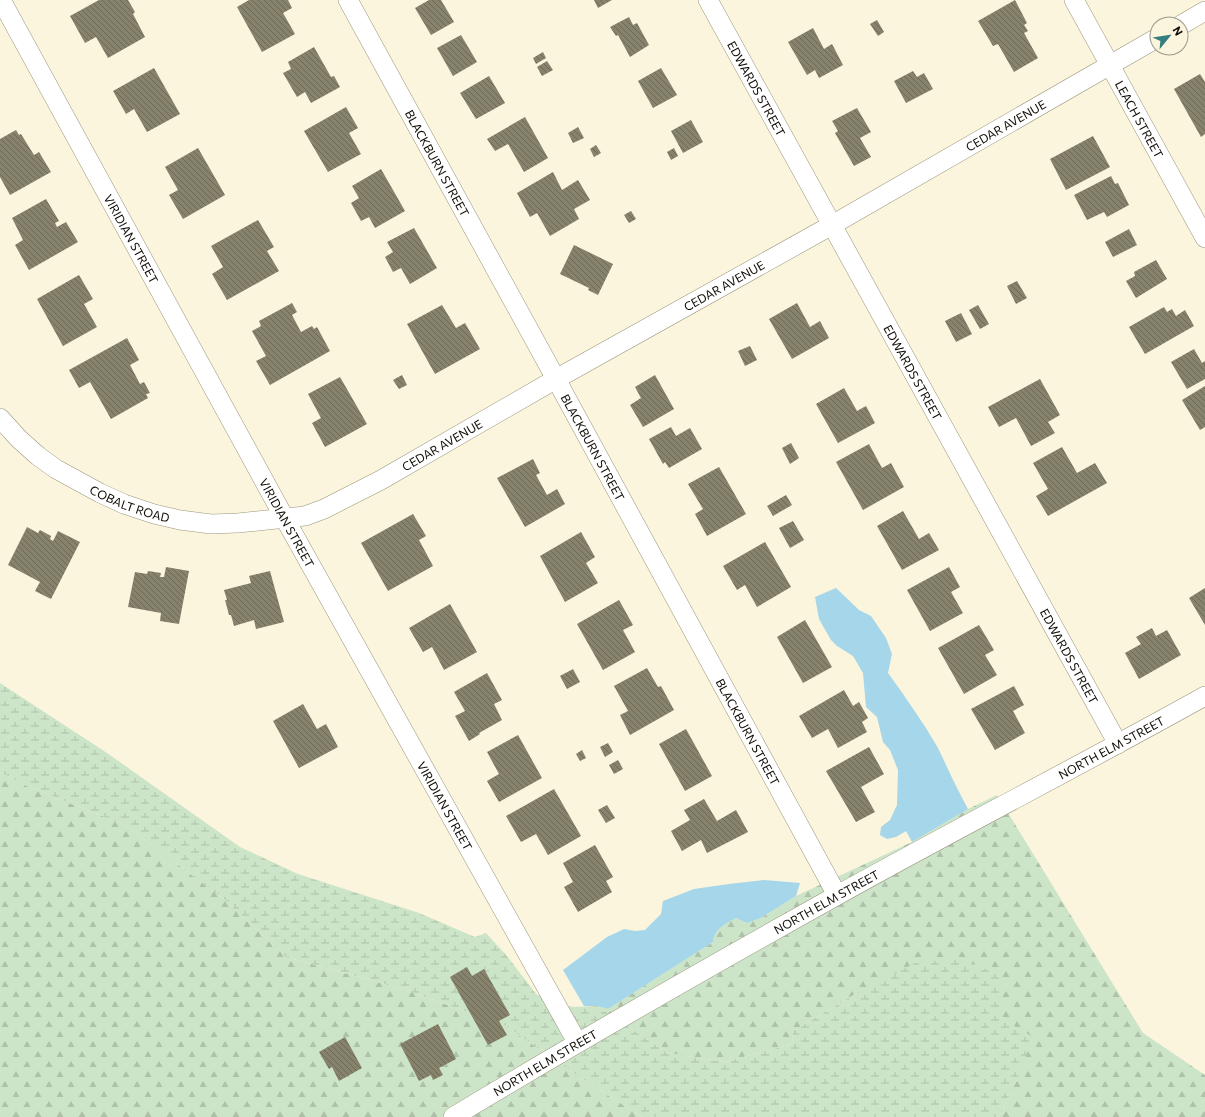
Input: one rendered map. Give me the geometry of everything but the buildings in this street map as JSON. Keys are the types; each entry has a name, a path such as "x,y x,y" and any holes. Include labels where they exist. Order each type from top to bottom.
{"street":[{"name":"VIRIDIAN STREET","path":"1,0 5,24 285,519 577,1042"},
{"name":"BLACKBURN STREET","path":"348,0 837,895"},
{"name":"EDWARDS STREET","path":"708,0 1118,744"},
{"name":"LEACH STREET","path":"1074,0 1205,238"},
{"path":"1189,20 1205,11"},
{"name":"CEDAR AVENUE","path":"285,519 305,516 324,509 381,480 556,379 832,225 1149,43"},
{"name":"COBALT ROAD","path":"0,418 19,439 38,456 56,469 100,493 154,514 180,520 211,524 285,519"},
{"name":"NORTH ELM STREET","path":"453,1117 577,1042 837,895 1205,696"}],"green space":[{"path":"0,683 107,753 240,847 298,874 419,913 475,937 486,933 507,956 536,994 560,1004 573,1007 597,1006 668,1053 724,1062 792,1044 793,1031 857,993 917,962 962,959 999,975 1000,1018 1033,1037 1019,1075 999,1117 642,1117 575,1074 506,1026 406,990 286,957 224,899 125,825 29,787 0,772"},
{"path":"0,772 29,787 125,825 224,899 286,957 406,990 506,1026 575,1074 642,1117 0,1117"},
{"path":"997,795 1143,1033 1205,1075 1205,1117 999,1117 1019,1075 857,993 793,1031 792,1044 724,1062 668,1053 597,1006 608,1009 713,942 718,930 736,918 747,923 761,918 796,896 912,842 968,809"}],"water":[{"path":"836,588 859,610 871,616 886,638 892,654 888,673 938,748 968,809 912,842 906,831 896,837 887,839 880,835 881,827 890,820 897,805 898,770 890,750 883,742 877,717 866,707 863,673 853,656 837,646 831,640 819,619 815,597"},
{"path":"764,880 800,883 796,896 761,918 747,923 736,918 721,927 716,933 713,942 608,1009 597,1006 584,1006 563,970 607,937 624,929 635,931 645,930 661,914 663,901 694,889"}]}
